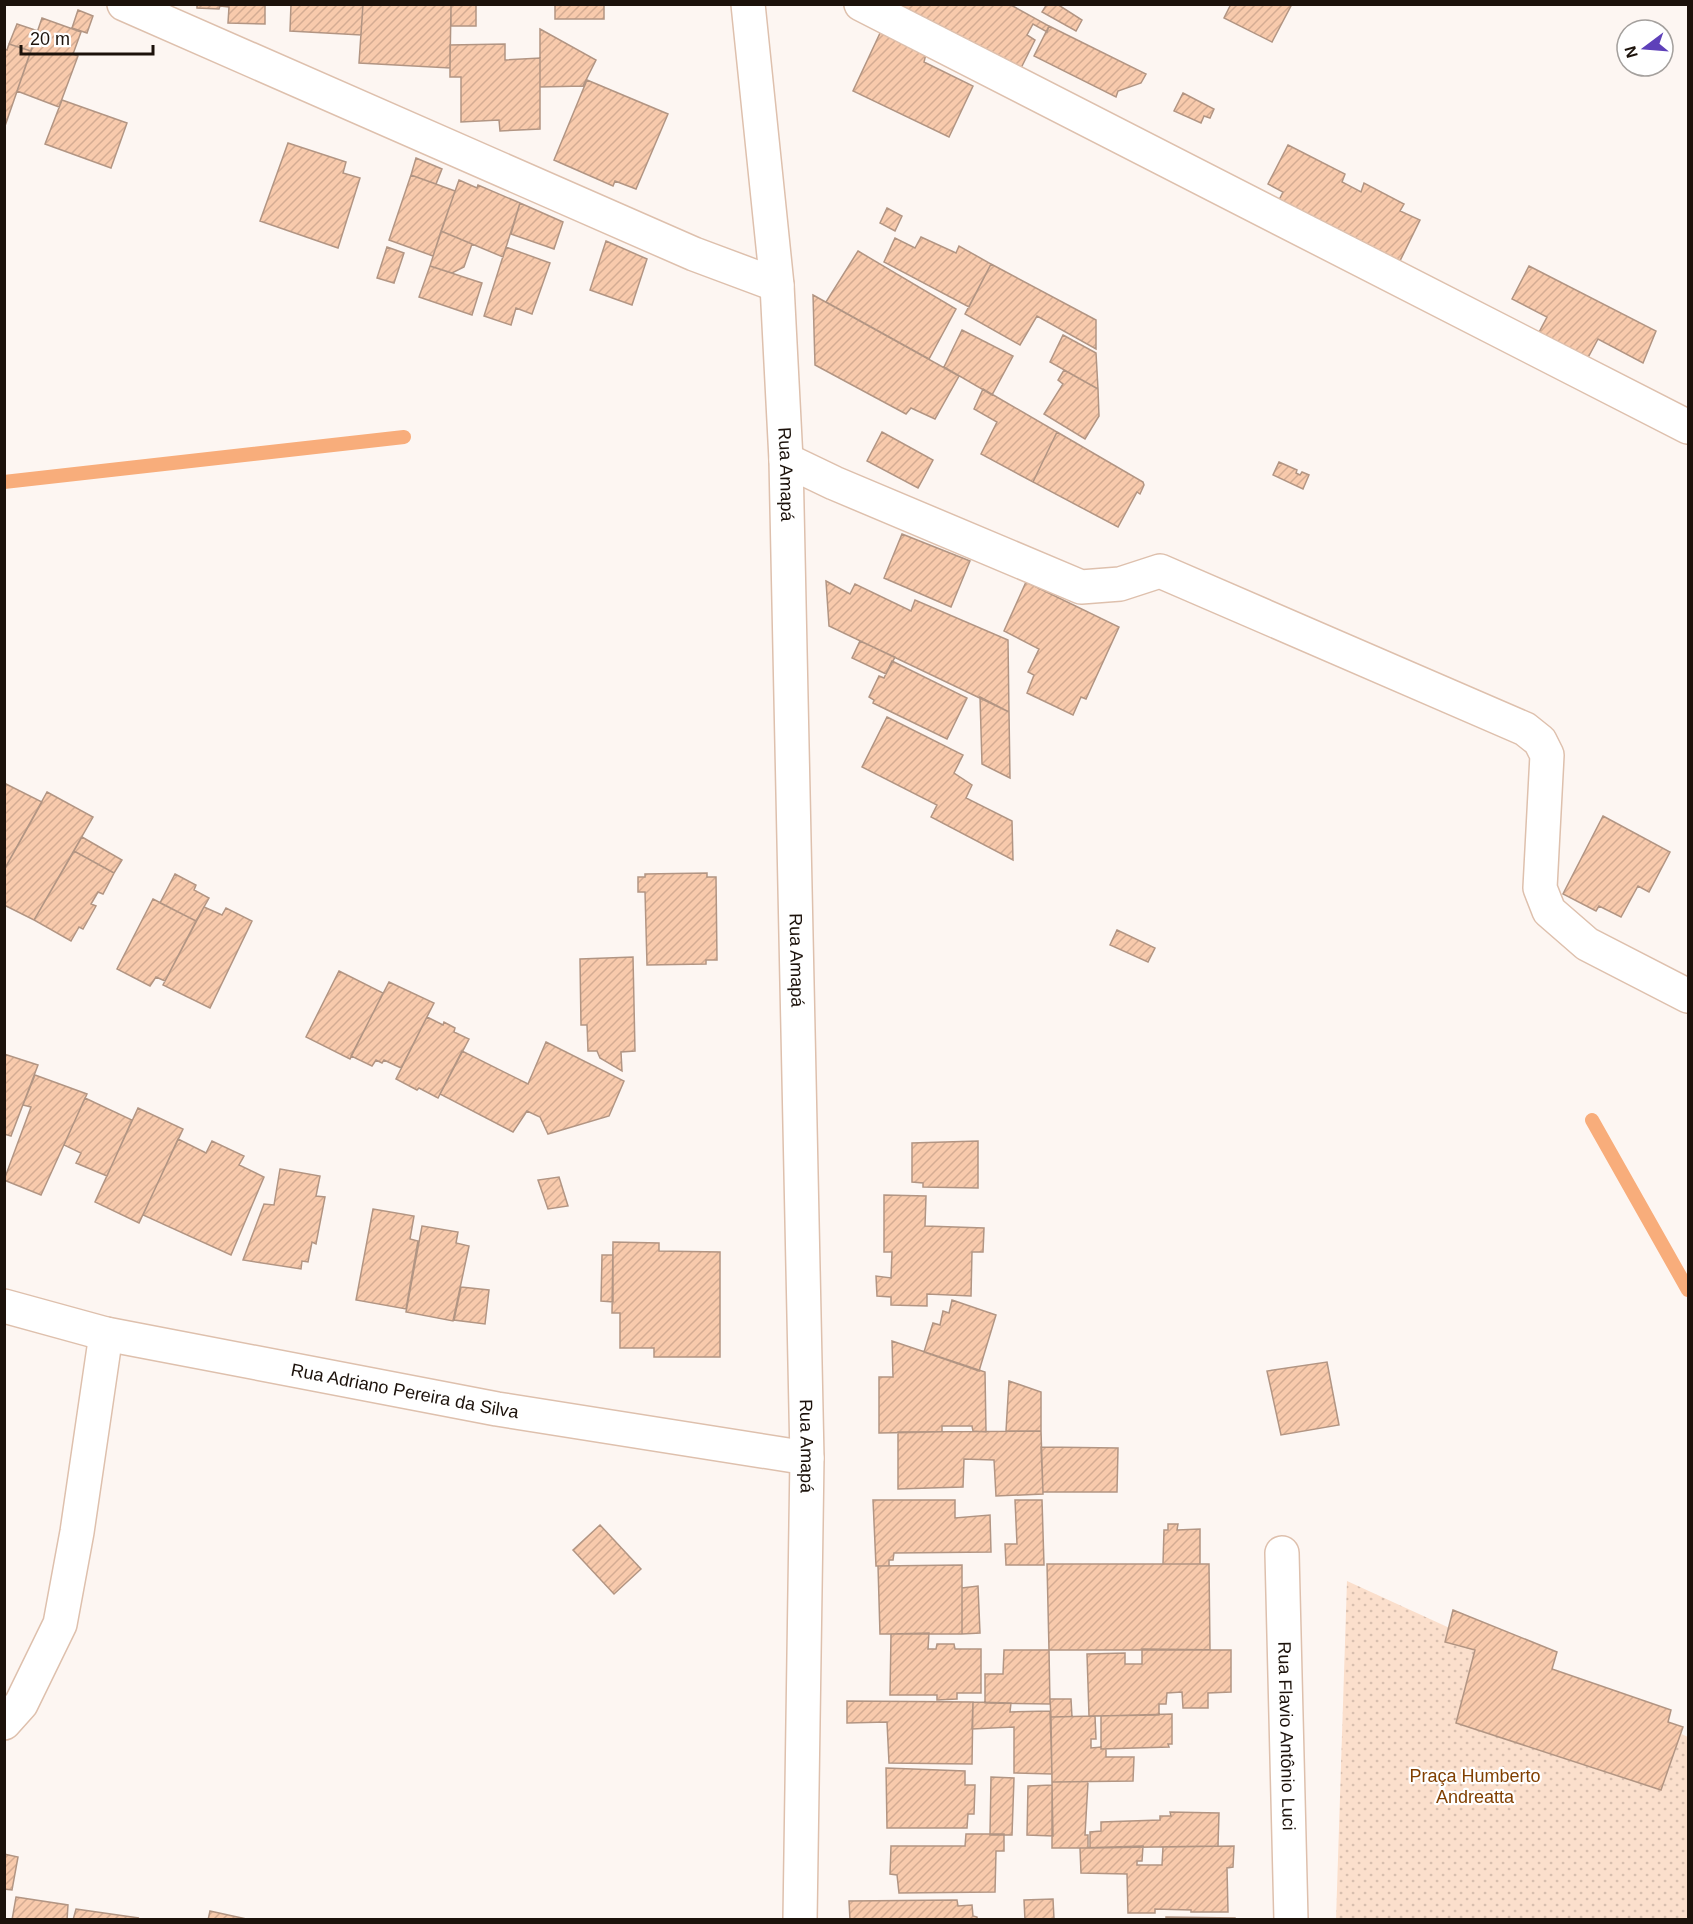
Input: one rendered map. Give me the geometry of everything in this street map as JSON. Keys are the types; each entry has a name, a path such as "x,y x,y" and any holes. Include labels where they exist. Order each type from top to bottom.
{"street":[{"path":"124,4 694,254 777,285"},
{"name":"Rua Amapá","path":"748,4 777,285 786,460 807,1458 800,1920"},
{"path":"861,4 1689,427"},
{"path":"786,460 834,483 1080,587 1120,584 1160,571 1525,729 1540,741 1547,755 1540,888 1549,911 1587,944 1689,996"},
{"name":"Rua Adriano Pereira da Silva","path":"4,1306 106,1334 497,1408 807,1458"},
{"path":"4,1724 21,1704 60,1624 77,1532 106,1334"},
{"name":"Rua Flavio Antônio Luci","path":"1282,1553 1291,1920"}],"green space":[{"name":"Praça Humberto Andreatta","path":"1347,1581 1688,1737 1688,1919 1336,1920"}],"building":[{"path":"197,4 265,4 265,24 228,23 229,7 197,8"},
{"path":"291,4 363,4 361,35 290,31"},
{"path":"363,4 451,4 450,68 359,63"},
{"path":"451,4 476,4 476,26 451,26"},
{"path":"555,4 604,4 604,19 555,19"},
{"path":"1009,4 1049,26 1047,32 1033,24 1027,35 1035,40 1019,72 891,5"},
{"path":"1047,4 1057,4 1082,20 1076,31 1042,12"},
{"path":"1231,4 1292,4 1272,42 1224,18"},
{"path":"78,10 93,16 87,33 72,28"},
{"path":"42,18 81,32 73,54 78,56 59,107 17,91"},
{"path":"17,24 38,31 31,51 9,44"},
{"path":"1049,26 1146,74 1141,83 1118,91 1116,97 1034,56"},
{"path":"540,29 596,60 583,86 540,87"},
{"path":"881,31 926,54 924,62 973,86 949,137 853,91"},
{"path":"9,44 31,51 5,126 4,49 7,50"},
{"path":"505,44 505,60 540,58 540,129 500,131 499,120 461,122 461,77 450,77 450,45"},
{"path":"587,80 668,114 636,189 615,181 613,186 554,160"},
{"path":"1183,93 1214,109 1210,118 1204,116 1201,123 1174,111"},
{"path":"62,100 127,123 111,168 45,144"},
{"path":"288,143 346,162 343,173 360,178 338,248 260,221"},
{"path":"1288,145 1345,174 1342,182 1361,192 1364,183 1404,204 1400,211 1420,220 1395,271 1273,212 1283,192 1268,184"},
{"path":"416,158 442,169 436,184 411,175"},
{"path":"411,175 455,191 433,256 389,240"},
{"path":"459,180 477,188 478,185 520,203 503,257 441,231"},
{"path":"520,203 563,222 554,249 511,234"},
{"path":"887,208 902,216 895,231 880,223"},
{"path":"441,231 472,244 464,267 452,273 430,266"},
{"path":"921,237 956,253 959,246 991,264 969,307 884,262 895,238 915,248"},
{"path":"606,241 647,259 632,305 590,290"},
{"path":"387,247 404,253 394,283 377,278"},
{"path":"506,247 550,263 532,314 516,308 511,325 484,316"},
{"path":"858,251 956,309 929,359 826,302"},
{"path":"991,264 1096,320 1096,349 1037,316 1020,345 965,314"},
{"path":"430,266 482,283 472,315 419,297"},
{"path":"1529,266 1656,331 1643,363 1598,339 1584,365 1535,340 1547,317 1512,299"},
{"path":"813,295 959,376 935,419 911,408 906,414 815,365"},
{"path":"962,330 1013,356 992,395 944,367"},
{"path":"1063,335 1096,353 1098,389 1050,362"},
{"path":"1064,370 1098,389 1099,416 1085,439 1044,414 1063,384 1058,380"},
{"path":"983,389 1057,432 1033,482 981,454 997,422 974,409"},
{"path":"882,432 933,460 918,488 867,461"},
{"path":"1057,432 1143,482 1140,494 1137,492 1118,527 1033,482"},
{"path":"1279,462 1297,470 1296,473 1300,475 1302,472 1309,475 1303,489 1273,475"},
{"path":"902,534 970,561 951,607 884,578"},
{"path":"826,581 850,594 855,584 911,611 915,600 1008,640 1009,712 829,626"},
{"path":"1026,582 1119,627 1086,699 1081,697 1073,715 1027,693 1034,675 1028,672 1039,649 1004,631"},
{"path":"860,641 895,657 886,674 852,658"},
{"path":"892,661 967,698 947,739 873,703 874,700 869,697 879,676 884,678"},
{"path":"980,697 1009,712 1010,778 982,764"},
{"path":"887,717 963,755 954,773 972,785 966,798 1012,821 1013,860 931,817 937,805 862,767"},
{"path":"4,783 42,802 4,870"},
{"path":"47,792 93,817 34,920 4,905 4,870"},
{"path":"1603,816 1670,852 1649,892 1638,886 1621,917 1599,906 1596,911 1563,894"},
{"path":"82,837 122,860 114,873 74,851"},
{"path":"74,851 114,873 103,894 98,892 91,904 96,906 83,929 79,927 71,941 34,920"},
{"path":"707,873 707,877 716,877 717,960 706,960 706,964 647,965 645,892 638,892 638,877 645,877 645,874"},
{"path":"175,874 196,885 194,890 209,898 196,921 160,903"},
{"path":"153,899 196,921 165,981 156,977 150,986 117,969"},
{"path":"204,907 222,915 226,908 252,921 210,1008 163,985"},
{"path":"1117,930 1155,948 1148,962 1110,945"},
{"path":"633,957 635,1051 621,1052 622,1071 600,1058 597,1051 588,1051 587,1025 581,1025 580,959"},
{"path":"339,971 383,993 350,1059 306,1037"},
{"path":"389,982 434,1003 401,1068 384,1060 382,1063 376,1060 372,1066 351,1056"},
{"path":"427,1017 443,1025 444,1022 455,1028 454,1032 469,1039 438,1098 396,1079"},
{"path":"546,1042 624,1081 609,1116 548,1134 540,1117 527,1111 513,1132 440,1094 462,1051 528,1084"},
{"path":"4,1054 38,1065 11,1136 4,1134"},
{"path":"35,1075 87,1094 41,1195 4,1180 31,1107 23,1105"},
{"path":"85,1098 132,1120 107,1176 76,1163 81,1153 64,1145"},
{"path":"138,1108 183,1129 139,1223 95,1202"},
{"path":"178,1139 206,1153 212,1141 244,1156 239,1165 264,1177 231,1255 143,1215"},
{"path":"978,1141 978,1188 923,1187 923,1183 912,1182 912,1143"},
{"path":"280,1169 320,1176 316,1196 325,1197 316,1244 312,1242 308,1262 302,1261 301,1269 243,1260 264,1204 274,1205"},
{"path":"559,1177 568,1206 548,1209 538,1180"},
{"path":"884,1195 926,1196 925,1226 984,1228 983,1252 972,1252 971,1296 927,1294 927,1306 891,1305 891,1297 877,1296 876,1276 891,1278 892,1252 884,1252"},
{"path":"373,1209 414,1216 410,1239 418,1241 406,1309 356,1300"},
{"path":"422,1226 458,1232 456,1243 469,1246 453,1321 406,1312"},
{"path":"613,1242 659,1243 659,1251 720,1252 720,1357 654,1357 654,1348 620,1348 620,1313 612,1313"},
{"path":"602,1255 613,1255 613,1302 601,1301"},
{"path":"461,1287 489,1290 485,1324 454,1320"},
{"path":"952,1300 996,1315 979,1371 924,1352 933,1323 940,1325 943,1311 949,1313"},
{"path":"892,1341 985,1372 986,1432 973,1431 972,1426 942,1426 942,1432 879,1433 879,1377 893,1377"},
{"path":"1327,1362 1339,1425 1281,1435 1267,1371"},
{"path":"1009,1381 1041,1392 1041,1431 1006,1431"},
{"path":"1041,1431 1043,1494 996,1496 994,1460 964,1459 963,1487 898,1489 898,1432"},
{"path":"1041,1447 1118,1448 1117,1492 1043,1492"},
{"path":"873,1500 955,1500 955,1518 990,1515 991,1552 894,1553 893,1560 889,1560 889,1566 876,1566"},
{"path":"1015,1500 1042,1500 1044,1565 1006,1565 1005,1544 1017,1544"},
{"path":"1168,1524 1178,1524 1177,1530 1200,1529 1200,1564 1163,1564 1164,1530 1168,1530"},
{"path":"600,1525 641,1569 614,1594 573,1550"},
{"path":"1047,1564 1209,1564 1210,1650 1049,1650"},
{"path":"962,1565 962,1634 880,1634 878,1566"},
{"path":"978,1586 980,1633 962,1634 962,1588"},
{"path":"1453,1610 1557,1652 1552,1669 1671,1710 1668,1722 1683,1727 1661,1790 1456,1723 1475,1650 1445,1642"},
{"path":"929,1633 928,1649 936,1649 937,1644 954,1644 955,1649 981,1649 981,1693 957,1693 957,1699 937,1700 937,1695 890,1695 891,1634"},
{"path":"1142,1649 1231,1650 1231,1692 1208,1693 1208,1708 1183,1708 1182,1692 1167,1693 1166,1704 1159,1704 1159,1715 1089,1716 1087,1654 1125,1653 1125,1664 1142,1664"},
{"path":"1004,1650 1049,1650 1050,1704 985,1703 985,1674 1003,1674"},
{"path":"1050,1699 1071,1699 1072,1717 1051,1717"},
{"path":"847,1701 973,1702 972,1764 889,1763 887,1722 847,1723"},
{"path":"973,1702 1011,1703 1010,1712 1050,1711 1052,1774 1014,1773 1014,1727 972,1729"},
{"path":"1172,1714 1172,1744 1168,1744 1169,1747 1101,1749 1101,1716"},
{"path":"1095,1716 1096,1739 1091,1739 1091,1748 1106,1749 1106,1757 1134,1757 1133,1781 1052,1782 1051,1717"},
{"path":"886,1768 965,1771 965,1785 975,1785 974,1814 968,1814 967,1828 887,1828"},
{"path":"991,1777 1014,1778 1012,1835 990,1835"},
{"path":"1052,1782 1088,1782 1085,1835 1088,1835 1088,1848 1052,1848"},
{"path":"1052,1785 1053,1836 1027,1835 1028,1786"},
{"path":"1170,1812 1219,1813 1218,1846 1090,1848 1090,1832 1101,1831 1101,1822 1160,1820 1160,1816 1171,1816"},
{"path":"966,1834 1004,1834 1004,1851 996,1851 995,1892 899,1893 897,1875 890,1874 891,1846 965,1846"},
{"path":"1143,1846 1142,1861 1137,1861 1137,1865 1162,1865 1163,1847 1234,1846 1233,1867 1227,1868 1228,1912 1155,1909 1155,1913 1128,1913 1127,1874 1081,1873 1080,1848"},
{"path":"4,1854 18,1857 12,1890 4,1889"},
{"path":"16,1897 68,1905 67,1920 12,1920"},
{"path":"1053,1899 1054,1919 1025,1920 1024,1900"},
{"path":"957,1900 958,1906 972,1905 973,1916 977,1917 977,1920 850,1920 849,1901"},
{"path":"76,1909 139,1918 73,1920"},
{"path":"210,1911 251,1920 208,1920"},
{"path":"1166,1917 1235,1918 1235,1920 1166,1920"}],"waterway":[{"path":"4,482 404,437"},
{"path":"1592,1120 1688,1290"}]}
